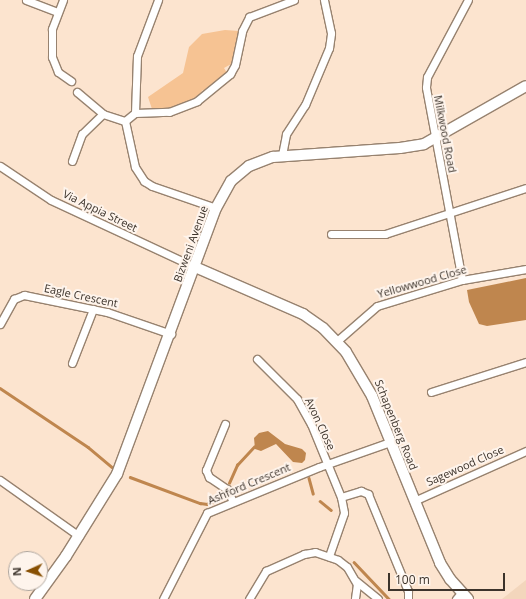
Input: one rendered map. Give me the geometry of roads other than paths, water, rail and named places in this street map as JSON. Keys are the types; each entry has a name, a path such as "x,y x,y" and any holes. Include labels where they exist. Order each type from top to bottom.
{"street":[{"path":"26,0 57,12"},
{"path":"63,0 57,12 52,29 52,57 58,72 71,81"},
{"path":"135,113 137,56 158,0"},
{"path":"125,121 135,113 169,112 197,101 230,74 238,54 242,31 249,17 294,0"},
{"path":"282,155 286,134 305,105 329,48 331,33 324,0"},
{"name":"Milkwood Road","path":"462,280 435,139 426,81 468,0"},
{"name":"Bizweni Avenue","path":"35,599 79,536 117,474 171,334 216,208 226,186 249,166 282,155 400,148 435,139 526,86"},
{"path":"77,92 103,114 125,121"},
{"path":"72,161 82,134 103,114"},
{"path":"125,121 135,167 144,181 152,186 216,208"},
{"name":"Via Appia Street","path":"0,166 57,203 195,267"},
{"path":"331,234 385,234 526,188"},
{"name":"Schapenberg Road","path":"195,267 295,310 312,320 337,341 365,382 440,564 461,597"},
{"name":"Yellowwood Close","path":"337,341 377,306 462,280 526,269"},
{"name":"Eagle Crescent","path":"0,324 14,299 21,295 93,309 171,334"},
{"path":"72,363 93,309"},
{"name":"Avon Close","path":"258,359 297,399 341,498 344,513 329,556"},
{"path":"431,392 526,362"},
{"path":"225,424 206,470 209,477 227,489 233,502"},
{"name":"Ashford Crescent","path":"163,599 207,513 327,465 390,442"},
{"name":"Sagewood Close","path":"414,501 526,451"},
{"path":"0,480 79,536"},
{"path":"341,498 361,491 368,494 408,590 408,599"},
{"path":"249,599 266,571 310,552 329,556 343,563 356,581 378,599"},
{"path":"355,599 356,581"}],"waterway":[{"path":"0,388 88,447 112,467"},
{"path":"229,483 237,465 254,447"},
{"path":"130,477 200,503 207,504 225,496"},
{"path":"309,478 313,493"},
{"path":"320,501 331,510"},
{"path":"354,562 389,599"}]}
